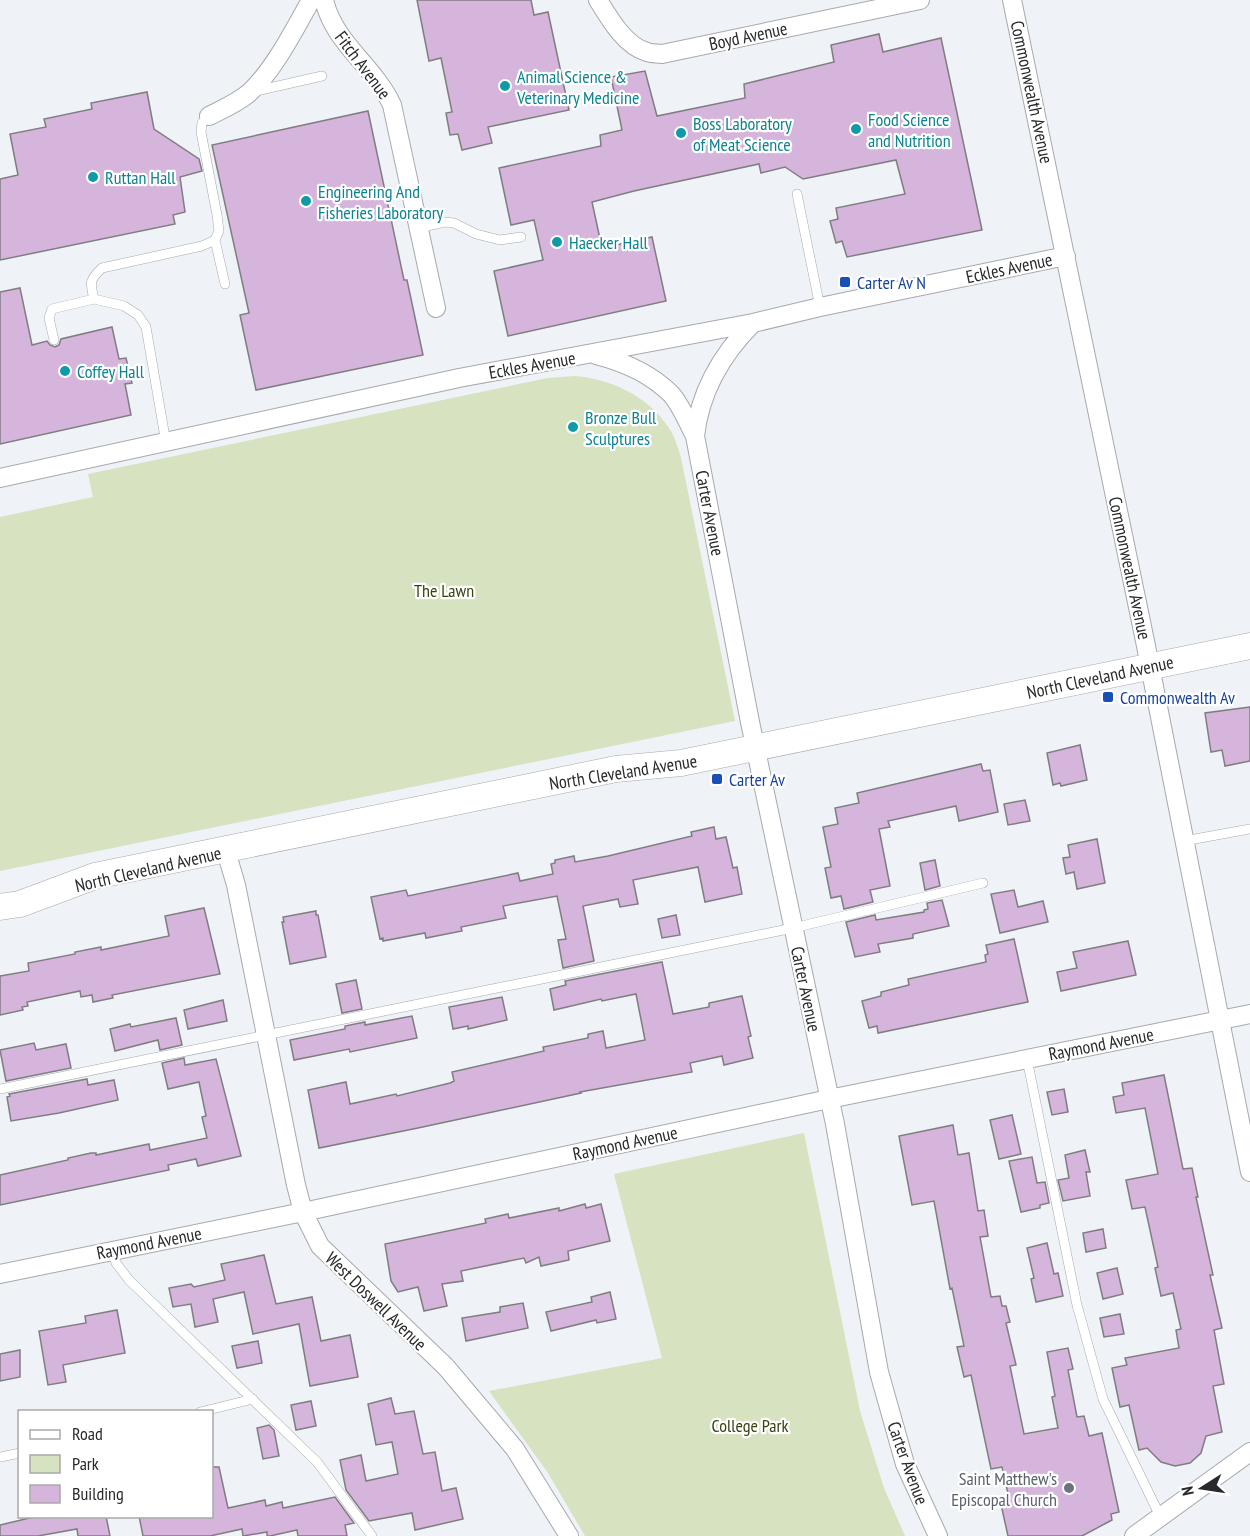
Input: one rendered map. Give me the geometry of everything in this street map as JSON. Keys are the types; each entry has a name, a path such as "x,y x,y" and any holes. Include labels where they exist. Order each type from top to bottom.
{"main road":[{"name":"North Cleveland Avenue","path":"0,907 20,904 95,876 226,851 616,769 681,764 1250,646"}],"street":[{"path":"209,116 233,105 250,92 280,52 311,0"},
{"name":"Fitch Avenue","path":"324,0 333,27 385,89 392,105 436,308"},
{"name":"Boyd Avenue","path":"598,0 608,18 629,41 646,52 662,54 835,8 920,0"},
{"name":"Commonwealth Avenue","path":"1012,0 1150,667 1250,1172"},
{"name":"Eckles Avenue","path":"0,478 469,376 753,323 1066,256"},
{"name":"Carter Avenue","path":"753,323 725,356 714,375 697,416 695,435 755,748 829,1099 879,1372 905,1464 938,1536"},
{"name":"Carter Avenue","path":"592,354 619,361 642,372 672,395 695,435"},
{"name":"West Doswell Avenue","path":"226,851 236,885 296,1185 303,1212 320,1246 446,1367 515,1449 569,1536"},
{"name":"Raymond Avenue","path":"0,1274 303,1212 829,1099 1250,1014"},
{"path":"1134,1536 1250,1452"}],"lane":[{"path":"250,92 322,76"},
{"path":"209,116 202,123 201,132 217,214 219,231 215,240 225,284"},
{"path":"797,194 820,307"},
{"path":"418,228 445,222 454,223 476,234 500,240 521,237"},
{"path":"94,299 90,284 102,268 202,246 215,240"},
{"path":"54,340 49,318 52,309 94,299 124,306 138,315 146,327 166,442"},
{"path":"1184,841 1250,829"},
{"path":"0,1089 793,928 983,883"},
{"path":"1027,1059 1077,1305 1103,1399 1161,1516"},
{"path":"112,1250 116,1263 129,1280 317,1462 372,1536"},
{"path":"209,1410 253,1400"},
{"path":"0,1457 18,1453"}],"green space":[{"name":"The Lawn","path":"575,376 615,385 640,398 660,417 673,435 681,458 735,721 0,871 0,517 93,497 88,474 548,378"},
{"name":"College Park","path":"804,1133 860,1411 884,1488 905,1536 585,1536 548,1473 489,1391 662,1358 614,1174"}],"building":[{"name":"Animal Science & Veterinary Medicine","path":"417,0 531,0 534,15 548,12 569,110 488,127 492,143 462,150 458,134 450,135 446,113 452,112 441,58 429,61"},
{"path":"879,34 883,52 941,38 982,230 847,257 842,241 836,243 830,221 838,219 836,208 905,194 896,160 803,179 785,167 761,173 759,164 634,191 592,202 602,248 652,237 666,301 508,336 494,271 543,260 534,220 511,225 499,168 601,146 600,135 622,130 611,77 645,71 657,116 745,98 744,84 834,62 831,45"},
{"name":"Ruttan Hall","path":"147,92 154,129 199,159 202,171 180,177 185,212 173,215 175,224 0,260 0,179 18,175 10,134 46,127 44,119 92,109 91,103"},
{"path":"368,111 404,280 407,280 423,355 256,390 240,315 249,313 212,145"},
{"name":"Coffey Hall","path":"20,288 32,345 47,341 55,347 59,345 61,339 112,327 119,359 126,358 132,383 125,384 131,415 0,444 0,292"},
{"path":"1250,707 1250,761 1225,766 1222,750 1211,752 1205,713"},
{"path":"1080,745 1087,780 1061,786 1060,783 1053,785 1047,753"},
{"path":"981,764 983,771 990,770 998,812 959,821 956,806 888,821 890,827 879,829 890,886 870,890 873,902 844,909 841,896 831,898 825,868 831,867 823,827 838,824 835,808 859,803 857,793"},
{"path":"1025,800 1030,821 1008,825 1004,804"},
{"path":"714,827 716,839 726,837 733,868 737,867 742,894 705,902 698,867 633,880 638,904 620,907 618,899 583,906 594,961 563,968 558,940 566,939 557,896 503,906 506,918 461,927 462,931 426,938 425,933 383,941 383,938 380,939 371,897 406,890 408,896 518,873 520,881 553,874 551,864 555,863 555,860 574,856 575,862 608,856 692,836 691,832"},
{"path":"1097,839 1105,883 1077,889 1074,872 1066,874 1063,858 1070,857 1068,845"},
{"path":"935,860 940,886 925,890 920,863"},
{"path":"1014,890 1018,907 1043,901 1048,922 1000,933 991,894"},
{"path":"942,900 949,926 913,934 913,938 878,944 880,952 855,957 846,922 875,915 876,920 924,912 928,909 927,903"},
{"path":"204,908 220,974 112,995 113,998 93,1002 92,995 81,997 80,991 27,1002 28,1006 22,1007 23,1010 0,1015 0,976 29,971 28,963 101,947 101,950 169,936 165,916"},
{"path":"316,911 326,957 290,964 283,917"},
{"path":"676,915 680,935 662,938 658,919"},
{"path":"1014,939 1028,1002 878,1033 877,1026 869,1028 862,1001 881,996 881,992 909,985 908,979 986,962 985,955 988,954 986,945"},
{"path":"1128,941 1136,975 1061,991 1057,972 1077,968 1073,952"},
{"path":"662,962 673,1014 709,1007 709,1003 742,996 751,1036 748,1037 753,1058 724,1065 722,1056 690,1063 692,1072 580,1092 319,1148 308,1090 346,1082 350,1104 396,1094 397,1096 450,1083 454,1081 452,1072 544,1051 543,1047 588,1038 588,1034 603,1031 606,1048 645,1040 636,994 554,1010 550,989 566,985 565,981"},
{"path":"356,980 362,1009 342,1013 336,984"},
{"path":"502,997 507,1020 468,1029 468,1026 453,1029 449,1007"},
{"path":"223,1000 227,1021 188,1029 184,1010"},
{"path":"412,1016 417,1038 350,1052 349,1049 294,1060 290,1040 345,1029 345,1026 365,1022 365,1025"},
{"path":"176,1018 182,1045 160,1050 158,1040 115,1051 110,1029"},
{"path":"34,1043 36,1050 66,1044 71,1068 6,1081 0,1050"},
{"path":"184,1058 185,1065 216,1059 241,1156 198,1166 196,1159 168,1165 169,1170 0,1205 0,1175 91,1153 96,1153 96,1155 149,1144 150,1150 207,1138 202,1117 206,1116 199,1082 168,1089 162,1063"},
{"path":"1164,1075 1183,1169 1192,1168 1198,1197 1196,1197 1213,1275 1210,1275 1222,1328 1214,1330 1224,1384 1213,1386 1222,1432 1206,1436 1201,1453 1190,1463 1175,1466 1161,1462 1147,1448 1139,1450 1129,1405 1120,1407 1112,1368 1127,1365 1125,1358 1179,1348 1176,1330 1181,1329 1173,1293 1161,1296 1155,1268 1158,1267 1145,1207 1132,1209 1126,1180 1158,1174 1145,1108 1116,1113 1113,1097 1124,1095 1122,1083"},
{"path":"87,1079 88,1085 114,1080 118,1100 11,1121 7,1097 10,1096 9,1094"},
{"path":"1064,1089 1068,1112 1052,1115 1047,1092"},
{"path":"1012,1115 1021,1154 999,1159 990,1120"},
{"path":"953,1125 958,1155 969,1153 978,1211 984,1210 988,1236 980,1237 991,1297 1000,1296 1002,1306 1006,1306 1010,1322 1006,1323 1016,1365 1010,1366 1024,1434 1058,1428 1047,1352 1068,1348 1073,1369 1068,1370 1077,1417 1084,1416 1089,1436 1102,1433 1119,1512 1111,1514 1112,1520 1082,1536 1008,1536 1000,1500 1009,1498 1002,1467 991,1469 971,1375 964,1377 957,1347 964,1346 952,1288 950,1289 934,1201 912,1205 899,1136"},
{"path":"1085,1150 1090,1172 1086,1172 1090,1196 1063,1201 1058,1180 1069,1178 1065,1155"},
{"path":"1032,1157 1037,1183 1045,1182 1049,1203 1040,1205 1040,1208 1021,1212 1009,1161"},
{"path":"585,1204 586,1208 601,1204 610,1241 568,1251 569,1260 541,1266 539,1257 526,1263 524,1258 461,1271 463,1281 442,1284 447,1306 424,1311 418,1287 398,1292 391,1281 385,1244 486,1223 485,1219 508,1214 509,1218 559,1208 559,1211"},
{"path":"1103,1229 1106,1248 1086,1252 1083,1233"},
{"path":"1047,1243 1054,1274 1058,1273 1063,1296 1036,1302 1031,1279 1034,1278 1027,1248"},
{"path":"264,1255 276,1304 312,1297 321,1341 350,1335 358,1377 310,1386 299,1324 253,1334 244,1292 213,1299 218,1322 195,1327 191,1304 173,1307 169,1288 191,1284 194,1287 225,1280 221,1264"},
{"path":"1117,1268 1123,1294 1103,1299 1097,1273"},
{"path":"610,1292 616,1319 597,1323 596,1320 551,1331 546,1312 592,1302 591,1297"},
{"path":"523,1303 528,1328 466,1341 462,1318 500,1312 500,1307"},
{"path":"117,1310 125,1353 63,1365 66,1382 48,1385 39,1331 86,1323 85,1316"},
{"path":"1120,1314 1124,1334 1104,1337 1100,1318"},
{"path":"258,1341 262,1363 237,1368 232,1346"},
{"path":"20,1350 20,1377 0,1381 0,1354"},
{"path":"391,1398 395,1414 414,1411 423,1454 435,1452 442,1491 456,1488 463,1519 415,1530 412,1513 369,1521 346,1490 340,1460 361,1455 366,1481 398,1474 392,1442 376,1445 368,1404"},
{"path":"311,1401 316,1426 296,1430 291,1405"},
{"path":"269,1425 274,1430 279,1456 263,1459 257,1428"},
{"path":"213,1467 219,1467 228,1508 265,1500 266,1506 282,1502 283,1508 335,1497 354,1523 345,1525 347,1536 298,1536 297,1530 270,1536 267,1536 267,1532 243,1536 242,1529 210,1536 143,1536 139,1518 213,1518"},
{"path":"30,1518 106,1518 110,1536 78,1536 77,1529 38,1536 0,1536 0,1525"}],"place":[{"name":"Animal Science & Veterinary Medicine","path":"505,86"},
{"name":"Food Science and Nutrition","path":"856,129"},
{"name":"Boss Laboratory of Meat Science","path":"681,133"},
{"name":"Ruttan Hall","path":"93,177"},
{"name":"Engineering And Fisheries Laboratory","path":"306,201"},
{"name":"Haecker Hall","path":"557,242"},
{"name":"Carter Av N","path":"845,282"},
{"name":"Coffey Hall","path":"65,371"},
{"name":"Bronze Bull Sculptures","path":"573,427"},
{"name":"Commonwealth Av","path":"1108,697"},
{"name":"Carter Av","path":"717,779"},
{"name":"Saint Matthew's Episcopal Church","path":"1069,1488"}]}
